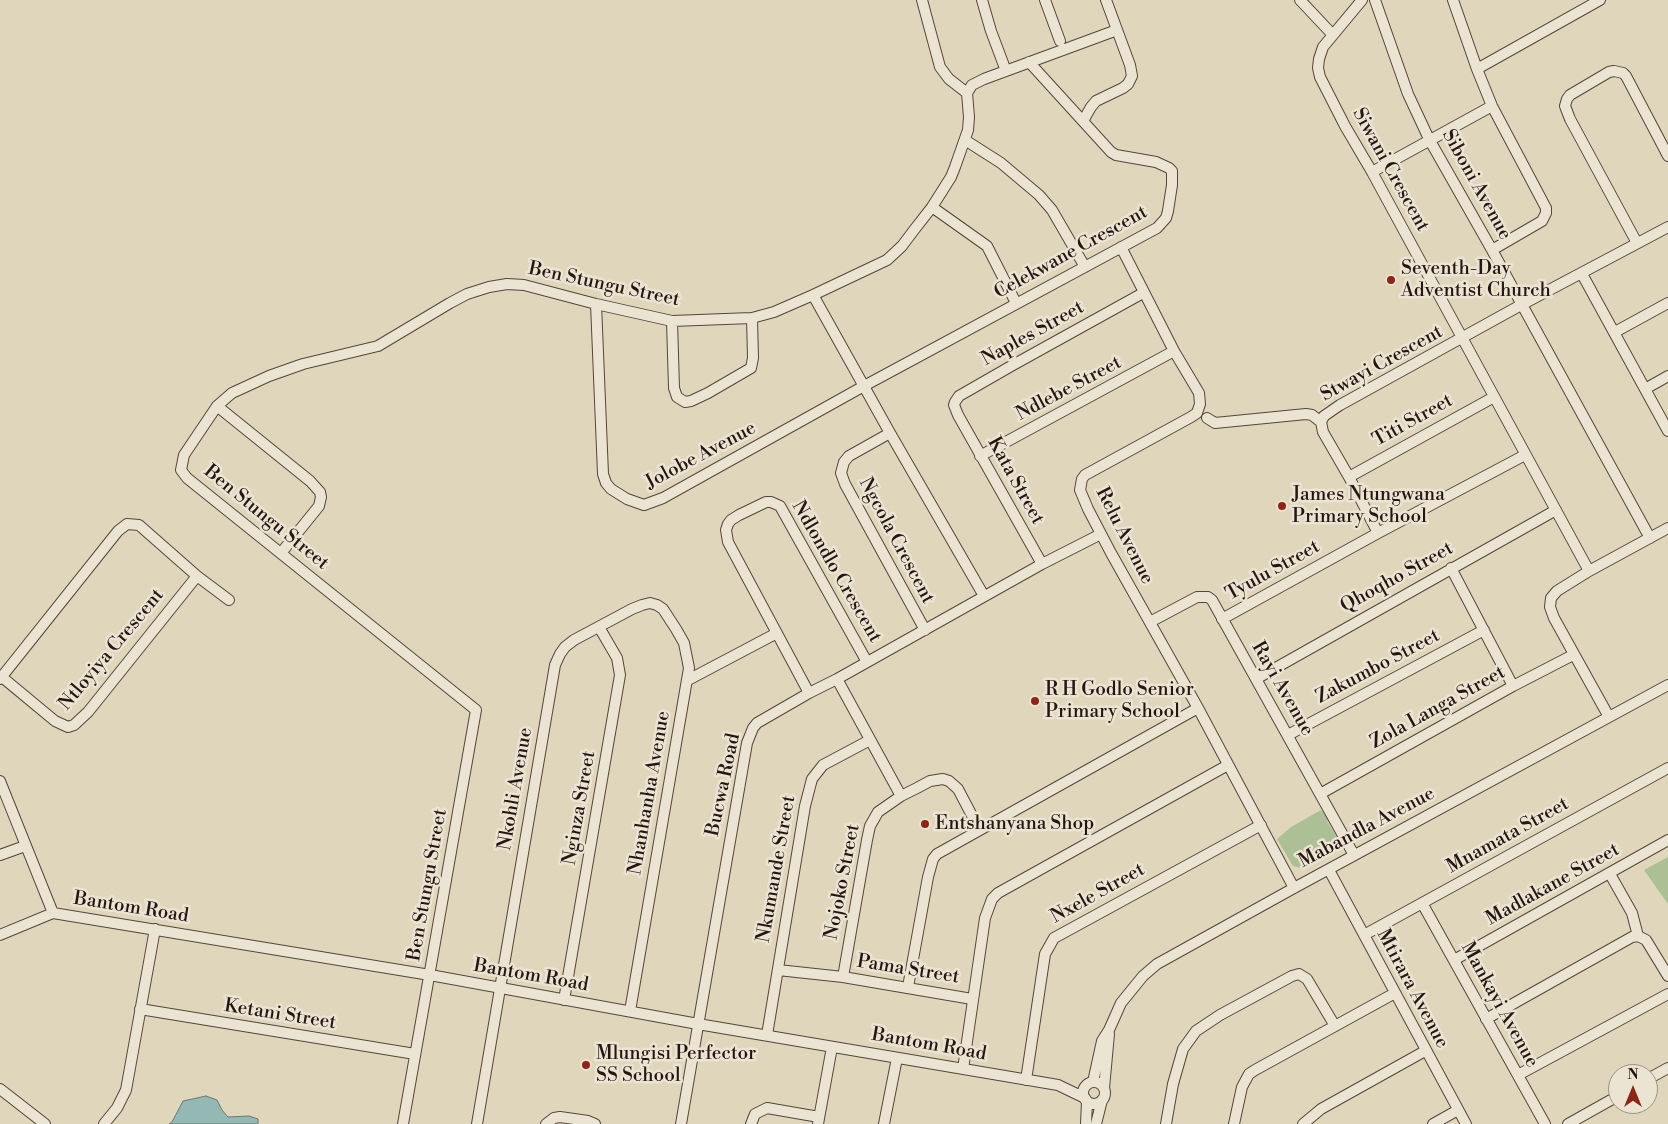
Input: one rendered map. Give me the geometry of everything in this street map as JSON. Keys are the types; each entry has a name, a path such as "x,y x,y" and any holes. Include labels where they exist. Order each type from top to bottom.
{"street":[{"path":"923,0 940,67 949,78 967,93 969,88 976,82 1117,30"},
{"path":"982,0 991,31 1006,70"},
{"path":"1045,0 1060,41"},
{"path":"1083,121 1096,101 1123,88 1132,76 1130,65 1106,0"},
{"path":"1300,0 1332,34"},
{"name":"Siwani Crescent","path":"1362,0 1332,34 1320,53 1318,68 1320,78 1589,571"},
{"name":"Siboni Avenue","path":"1375,0 1408,94 1429,139 1650,538"},
{"path":"1453,0 1492,106 1546,208 1542,221 1492,250"},
{"path":"1477,69 1600,0"},
{"name":"Celekwane Crescent","path":"864,386 1157,228 1166,218 1171,201 1172,171 1165,165 1156,162 1116,155 1111,152 1029,62"},
{"path":"1638,243 1570,119 1565,106 1567,99 1570,95 1609,72 1623,73 1668,156"},
{"name":"Ben Stungu Street","path":"430,975 476,710 187,478 181,470 184,455 217,406 232,393 269,376 303,364 378,346 466,294 489,287 507,284 524,285 672,321 752,318 774,312 813,295 887,260 902,246 932,207 951,177 965,140 969,117 967,93"},
{"path":"1372,172 1492,106"},
{"path":"965,140 1001,163 1039,195 1052,210 1084,267"},
{"path":"932,207 987,246 1016,303"},
{"name":"Stwayi Crescent","path":"1378,533 1323,432 1321,422 1324,416 1340,405 1463,339 1521,305 1582,274 1668,226"},
{"name":"Relu Avenue","path":"1121,247 1143,293 1199,393 1200,404 1191,417 1086,475 1082,479 1080,490 1101,534 1198,708 1294,888"},
{"path":"1582,274 1668,431"},
{"name":"Naples Street","path":"958,415 954,405 959,396 1143,293"},
{"path":"813,295 984,596"},
{"path":"1615,332 1668,303"},
{"name":"Jolobe Avenue","path":"596,304 603,474 606,483 611,489 627,499 644,505 663,498 864,386"},
{"path":"672,321 674,388 677,397 685,402 708,393 751,368 754,358 752,318"},
{"name":"Ndlebe Street","path":"980,456 1174,351"},
{"path":"1646,389 1668,376"},
{"name":"Titi Street","path":"1349,477 1494,397"},
{"path":"217,406 310,481 320,492 319,506 281,553"},
{"name":"Stwayi Crescent","path":"1207,418 1215,423 1306,414 1312,415 1321,422"},
{"name":"Kata Street","path":"958,415 1042,564"},
{"name":"Ngcola Crescent","path":"890,433 849,456 844,462 841,473 845,484 925,630"},
{"name":"Tyulu Street","path":"1222,620 1378,533 1526,455"},
{"name":"Ndlondlo Crescent","path":"809,693 732,551 726,536 728,524 731,520 766,502 780,506 867,662"},
{"name":"Qhoqho Street","path":"1256,678 1556,510"},
{"name":"Ntloyiya Crescent","path":"197,576 88,712 74,725 68,726 55,721 1,678 123,526 127,524 139,525 197,576 229,600"},
{"path":"1609,718 1551,612 1551,598 1557,590 1668,528"},
{"name":"Bucwa Road","path":"681,1124 750,734 757,723 1042,564 1101,534"},
{"path":"1451,568 1513,686"},
{"name":"Rayi Avenue","path":"1150,622 1202,596 1212,600 1354,855"},
{"name":"Nkohli Avenue","path":"477,1124 556,665 560,654 574,640 642,604 650,603 665,611 684,644 688,659 688,680"},
{"name":"Nginza Street","path":"564,1000 620,674 617,658 599,627"},
{"name":"Zakumbo Street","path":"1288,735 1484,630"},
{"path":"688,680 777,633"},
{"name":"Zola Langa Street","path":"1320,794 1513,686 1573,655"},
{"path":"837,679 901,796"},
{"name":"Nhanhanha Avenue","path":"630,1011 688,680"},
{"name":"Mabandla Avenue","path":"1090,1083 1102,1041 1121,1003 1133,987 1157,964 1668,685"},
{"path":"908,987 928,876 933,859 937,854 1198,708"},
{"name":"Nkumande Street","path":"767,1035 805,806 812,779 823,766 870,740"},
{"path":"963,1069 985,918 992,899 998,893 1228,766"},
{"name":"Mnamata Street","path":"1364,935 1668,768"},
{"name":"Nojoko Street","path":"843,977 870,826 878,812 901,796 938,779 949,781 958,789 979,829"},
{"path":"0,781 52,913"},
{"name":"Nxele Street","path":"1026,1080 1046,954 1054,938 1261,826"},
{"name":"Madlakane Street","path":"1454,960 1668,840"},
{"path":"0,855 25,846"},
{"name":"Mtirara Avenue","path":"1329,870 1466,1124"},
{"path":"1610,874 1632,913 1638,936"},
{"name":"Mankayi Avenue","path":"1422,902 1545,1124"},
{"name":"Bantom Road","path":"0,935 52,913 430,975 698,1024 1026,1080 1058,1085 1090,1083"},
{"path":"104,1124 117,1108 126,1090 155,929"},
{"path":"1486,1019 1618,943 1632,937 1638,936 1646,940 1668,976"},
{"name":"Pama Street","path":"778,970 843,977 972,999"},
{"path":"1166,1124 1173,1084 1183,1049 1196,1031 1220,1015 1285,979 1299,974 1307,979 1335,1026"},
{"path":"403,1124 430,975"},
{"path":"1234,1124 1242,1087 1249,1074 1395,993"},
{"path":"1518,1075 1668,994"},
{"name":"Ketani Street","path":"140,1009 415,1054"},
{"name":"Mabandla Avenue","path":"1104,1088 1109,1030"},
{"path":"752,1124 756,1114 767,1108 819,1120 832,1047"},
{"path":"1303,1124 1321,1109 1426,1051"},
{"path":"884,1124 897,1058"},
{"path":"1086,1124 1086,1100 1083,1091 1090,1083 1100,1084 1104,1088 1105,1094 1096,1124"},
{"name":"Bantom Road","path":"1058,1085 1086,1100"},
{"path":"0,1089 45,1124"},
{"path":"1086,1100 1095,1103 1102,1100"},
{"path":"1568,1124 1608,1102"},
{"path":"1433,1124 1458,1110"},
{"path":"546,1124 554,1118 588,1121 595,1124"}],"green space":[{"path":"1321,810 1329,819 1327,821 1341,844 1335,852 1301,868 1293,866 1277,839 1291,827"},
{"path":"1668,857 1668,904 1644,870"}],"water":[{"path":"206,1096 217,1100 228,1117 249,1116 258,1119 258,1124 169,1124 172,1122 183,1101"}],"place":[{"name":"Seventh-Day Adventist Church","path":"1391,280"},
{"name":"James Ntungwana Primary School","path":"1282,506"},
{"name":"R H Godlo Senior Primary School","path":"1035,701"},
{"name":"Entshanyana Shop","path":"925,824"},
{"name":"Mlungisi Perfector SS School","path":"586,1065"}]}
